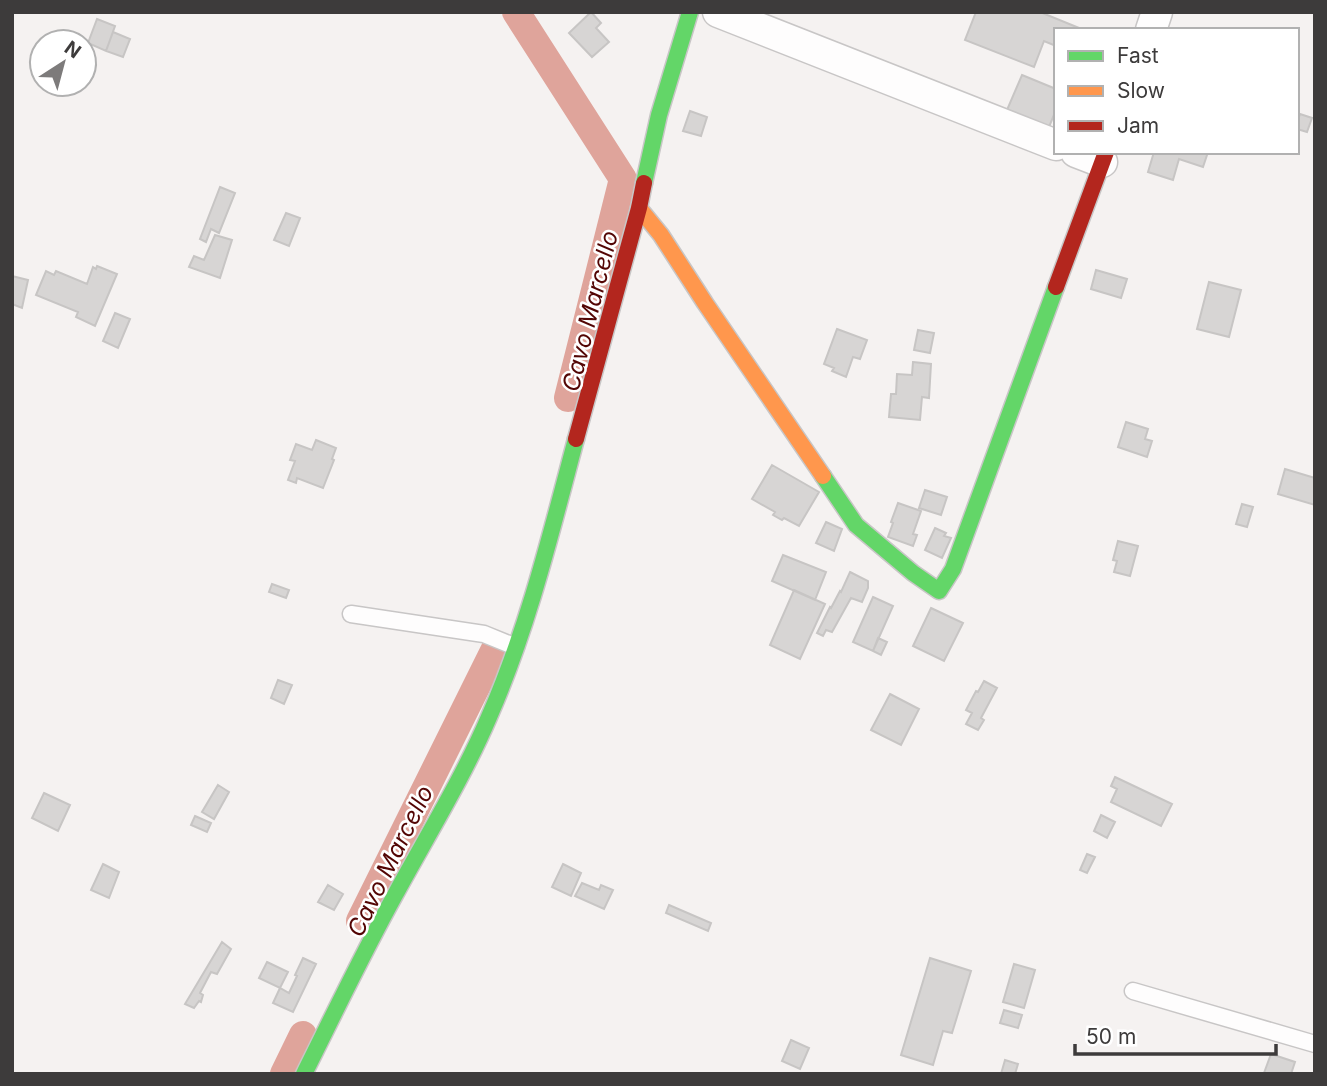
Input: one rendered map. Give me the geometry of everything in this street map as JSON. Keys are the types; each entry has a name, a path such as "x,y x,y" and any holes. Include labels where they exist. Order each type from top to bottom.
{"street":[{"path":"304,1074 393,898 489,718 516,647 531,605 639,208 659,115 690,12"},
{"path":"718,12 1054,144"},
{"path":"639,208 661,235 856,525 939,591 953,569 1095,156"}],"lane":[{"path":"351,614 484,634 516,647"},
{"path":"1133,991 1315,1044"}],"building":[{"path":"591,12 601,23 596,28 609,42 592,57 569,33"},
{"path":"976,12 1040,12 1079,28 1054,28 1054,45 1044,41 1034,67 965,40"},
{"path":"97,19 115,26 106,51 98,47 98,28 94,28"},
{"path":"113,32 130,39 123,57 106,51"},
{"path":"1022,75 1054,88 1054,115 1049,127 1007,110"},
{"path":"690,111 707,117 701,136 683,131"},
{"path":"1300,114 1312,118 1307,132 1299,130"},
{"path":"1153,154 1207,154 1203,167 1179,159 1173,180 1148,172"},
{"path":"220,187 235,193 219,233 211,229 206,242 200,239"},
{"path":"286,213 300,218 289,246 274,240"},
{"path":"215,235 232,240 220,278 189,267 194,256 204,260"},
{"path":"97,266 117,274 95,326 76,317 78,312 36,295 46,271 54,275 56,271 87,284 93,267 96,269"},
{"path":"1096,270 1127,279 1121,298 1091,289"},
{"path":"12,276 28,280 22,308 12,304"},
{"path":"1209,282 1241,290 1229,337 1197,329"},
{"path":"115,313 130,319 118,348 103,341"},
{"path":"837,329 867,340 860,359 853,357 846,377 824,364"},
{"path":"918,330 934,333 930,353 914,350"},
{"path":"913,362 931,364 929,398 922,397 920,420 889,417 891,394 896,394 897,374 912,375"},
{"path":"1126,422 1148,429 1145,439 1152,441 1147,457 1118,447"},
{"path":"316,440 336,448 323,488 297,478 296,483 288,480 295,461 290,460 296,444 312,450"},
{"path":"772,465 819,492 799,526 773,515 775,512 752,499"},
{"path":"1285,469 1315,478 1315,505 1278,494"},
{"path":"925,490 947,497 941,515 919,508"},
{"path":"898,503 921,511 913,534 917,535 913,546 888,537"},
{"path":"1242,504 1253,507 1247,527 1236,524"},
{"path":"826,522 842,529 834,551 816,543"},
{"path":"935,528 951,538 942,558 925,550"},
{"path":"1118,541 1138,546 1130,576 1114,572 1117,561 1113,560"},
{"path":"783,555 826,572 815,600 772,581"},
{"path":"850,572 868,581 868,588 862,602 851,598 832,632 826,630 823,636 817,633"},
{"path":"272,584 289,590 286,598 269,592"},
{"path":"794,590 825,604 800,659 770,645"},
{"path":"873,597 893,606 873,651 853,642"},
{"path":"931,608 963,623 944,661 913,646"},
{"path":"878,638 887,642 881,655 873,651"},
{"path":"278,680 292,685 284,704 271,698"},
{"path":"984,681 997,688 981,718 984,720 978,730 966,724 972,713 966,710"},
{"path":"890,694 919,709 901,745 871,730"},
{"path":"1115,777 1172,804 1161,826 1111,802 1117,789 1111,786"},
{"path":"218,785 229,792 214,819 202,812"},
{"path":"44,793 70,805 58,831 32,818"},
{"path":"1101,815 1115,822 1107,838 1094,831"},
{"path":"195,816 211,823 207,832 191,825"},
{"path":"1087,854 1095,857 1087,873 1080,870"},
{"path":"103,864 119,872 109,898 91,890"},
{"path":"563,864 581,873 571,896 552,887"},
{"path":"582,883 599,890 601,885 613,890 604,909 575,896"},
{"path":"328,885 343,894 334,910 318,902"},
{"path":"669,905 711,923 708,931 666,913"},
{"path":"222,942 231,949 217,974 211,972 200,993 203,995 201,1002 194,1008 185,1004"},
{"path":"303,958 316,964 293,1012 273,1003 280,988 289,993"},
{"path":"930,958 971,971 952,1033 943,1031 933,1065 901,1055"},
{"path":"267,962 288,972 280,988 259,978"},
{"path":"1014,964 1035,970 1024,1008 1003,1002"},
{"path":"1004,1010 1022,1015 1018,1028 1000,1023"},
{"path":"791,1040 809,1048 800,1069 782,1061"},
{"path":"1271,1054 1295,1062 1291,1074 1264,1073"},
{"path":"1005,1060 1018,1064 1015,1074 1001,1074"}],"waterway":[{"name":"Cavo Marcello","path":"516,12 623,179 568,398"},
{"name":"Cavo Marcello","path":"360,921 496,647"},
{"name":"Cavo Marcello","path":"284,1074 303,1035"}],"traffic: fast":[{"path":"644,183 659,115 690,12"},
{"path":"823,476 856,525 939,591 953,569 1056,287"},
{"path":"304,1074 489,717 527,615 576,439"}],"traffic: slow":[{"path":"639,208 661,235 823,476"}],"traffic: jam":[{"path":"1056,287 1105,154"},
{"path":"576,439 644,183"}]}
